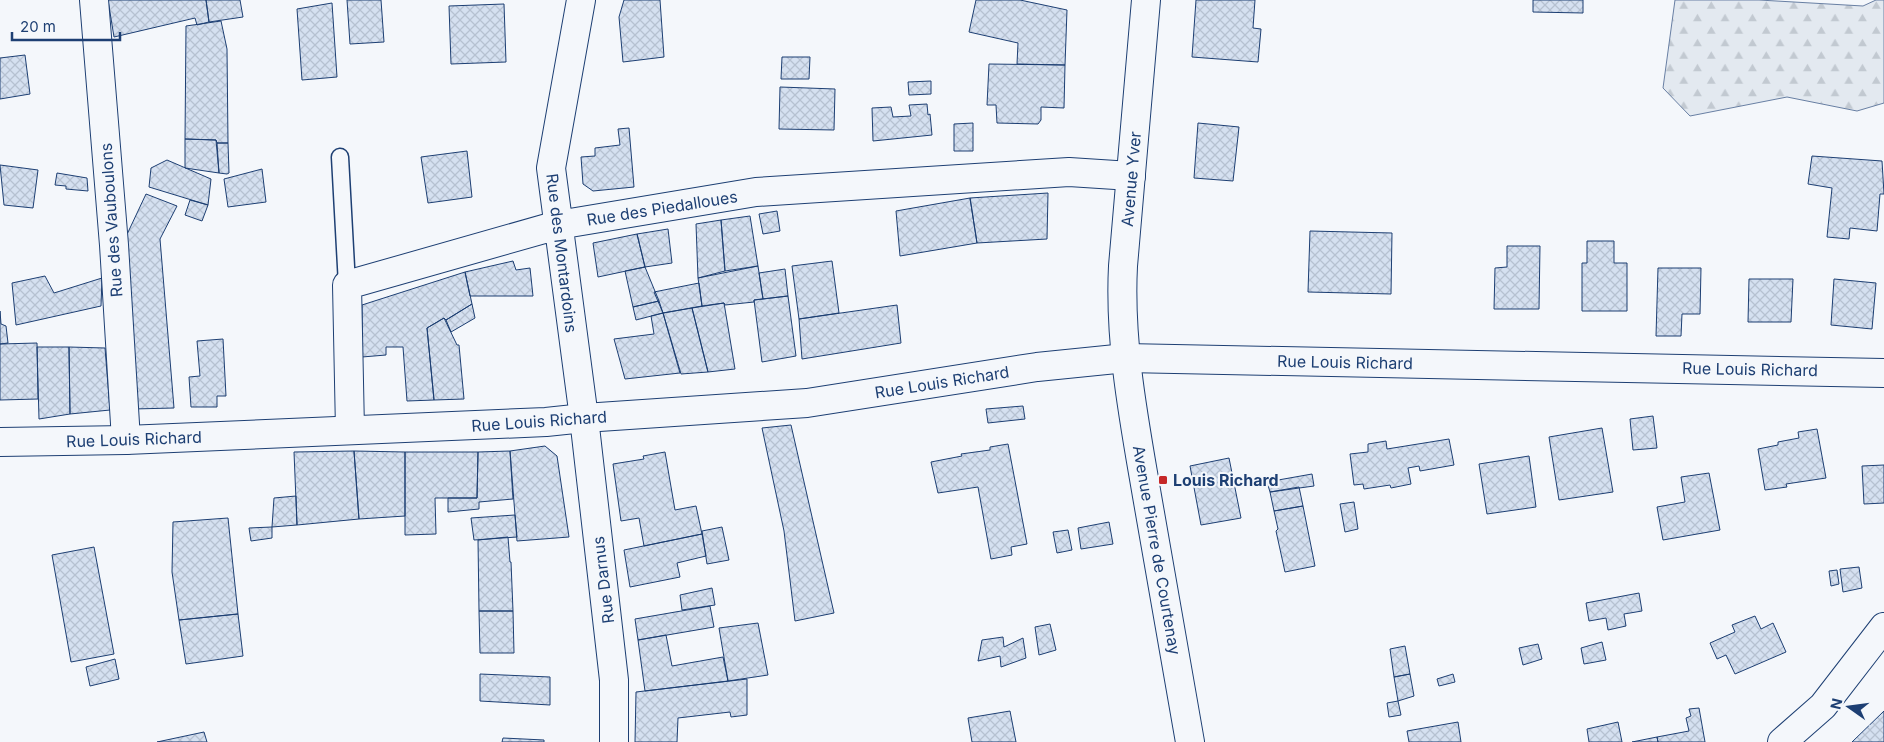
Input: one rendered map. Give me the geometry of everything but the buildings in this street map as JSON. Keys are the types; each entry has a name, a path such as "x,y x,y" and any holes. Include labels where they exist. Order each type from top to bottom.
{"main road":[{"name":"Rue des Vauboulons","path":"94,0 114,245 126,440"},
{"name":"Rue des Montardoins","path":"581,0 551,168 584,418"},
{"name":"Avenue Yver","path":"1126,358 1122,288 1146,0"},
{"name":"Rue des Piedalloues","path":"346,285 558,225 756,192 1069,172 1131,176"},
{"path":"346,285 350,430"},
{"name":"Rue Louis Richard","path":"0,442 126,440 546,422 807,402 1037,367 1126,358 1884,373"},
{"name":"Avenue Pierre de Courtenay","path":"1126,358 1142,467 1190,742"},
{"name":"Rue Darnus","path":"584,418 614,680 614,742"},
{"path":"1782,742 1823,706 1884,627"}],"lane":[{"path":"340,157 346,285"}],"green space":[{"path":"1675,0 1759,0 1863,6 1876,0 1884,0 1884,103 1857,111 1787,97 1690,116 1663,88"}],"place":[{"name":"Louis Richard","path":"1163,480"}]}
